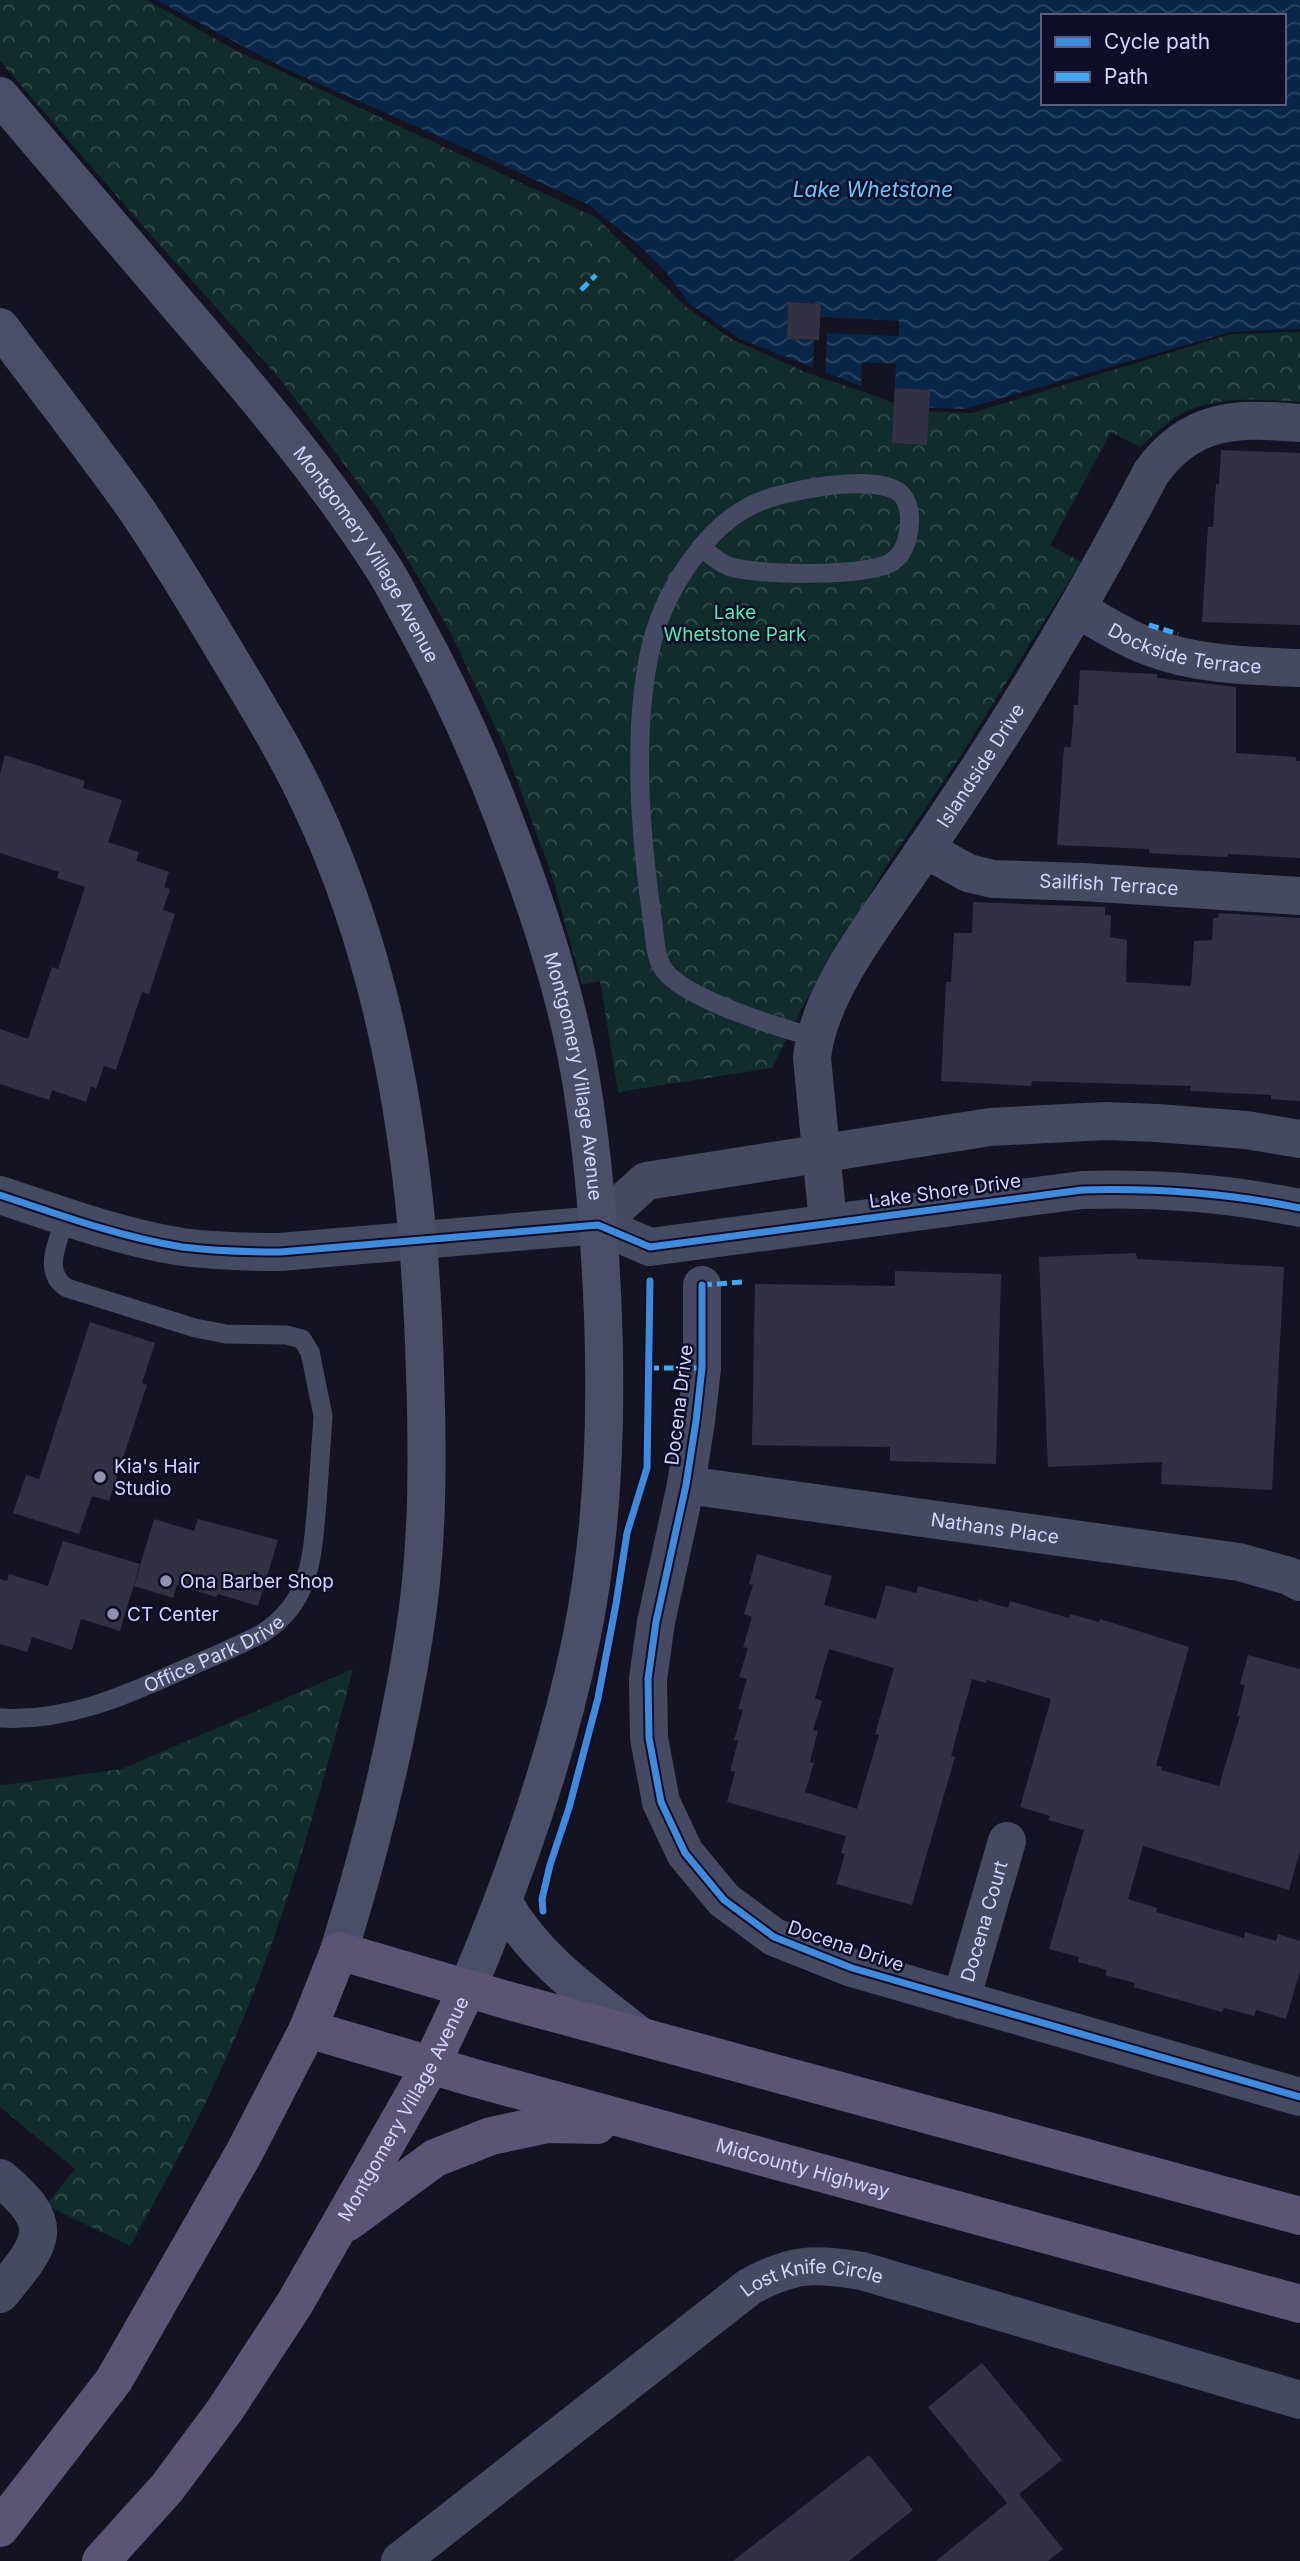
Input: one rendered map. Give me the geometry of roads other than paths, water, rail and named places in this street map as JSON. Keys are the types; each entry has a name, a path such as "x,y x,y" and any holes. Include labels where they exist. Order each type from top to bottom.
{"main road":[{"name":"Montgomery Village Avenue","path":"0,96 239,376 313,470 380,562 447,683 522,864 558,979 582,1085 598,1225 605,1386 600,1508 582,1636 560,1729 504,1903 431,2065 295,2303 225,2410 167,2487 101,2561"},
{"path":"0,327 135,509 196,601 310,803 344,884 389,1043 405,1133 419,1240 427,1418 425,1530 415,1633 364,1872 339,1951 308,2029 244,2153 114,2379 0,2528"},
{"path":"504,1903 517,1928 551,1965 640,2036"},
{"path":"339,1951 467,1989 1300,2216"},
{"name":"Midcounty Highway","path":"308,2029 1300,2304"},
{"path":"338,2230 435,2158 491,2136 548,2124 647,2125"}],"street":[{"name":"Islandside Drive","path":"828,1223 813,1085 814,1037 826,1003 883,911 1003,732 1077,609 1151,473 1175,446 1199,430 1215,424 1253,420 1300,423"},
{"name":"Dockside Terrace","path":"1077,609 1140,643 1169,654 1219,663 1300,668"},
{"name":"Sailfish Terrace","path":"925,849 968,873 993,879 1095,882 1300,896"},
{"path":"0,1195 66,1217 154,1241 232,1252 280,1252 598,1225 646,1181 990,1127 1105,1121 1197,1125 1300,1139"},
{"name":"Lake Shore Drive","path":"598,1225 650,1247 1083,1190 1144,1188 1216,1193 1300,1208"},
{"name":"Docena Drive","path":"702,1285 702,1368 685,1485 656,1622 648,1679 649,1738 661,1802 685,1853 724,1900 774,1937 852,1968 1300,2097"},
{"name":"Nathans Place","path":"685,1485 1239,1562 1289,1576 1300,1582"},
{"name":"Docena Court","path":"961,2000 1007,1841"},
{"path":"0,2178 28,2203 36,2216 39,2229 32,2254 0,2294"},
{"name":"Lost Knife Circle","path":"400,2561 749,2287 774,2273 802,2266 832,2266 862,2271 1300,2400"}],"lane":[{"path":"701,547 726,565 741,570 801,572 872,568 894,561 903,550 909,529 909,514 904,497 894,489 860,485 811,488 751,505 724,524 701,547 677,583 657,625 648,663 643,708 643,821 649,893 659,959 667,974 697,994 769,1025 814,1037"},
{"name":"Office Park Drive","path":"0,1718 47,1717 85,1709 122,1697 263,1633 274,1626 298,1597 312,1557 323,1416 320,1394 306,1345 295,1336 219,1333 195,1328 67,1287 59,1281 53,1266 66,1217"}],"water":[{"name":"Lake Whetstone","path":"156,0 1300,0 1300,329 1231,332 964,409 915,407 740,339 690,304 666,272 638,244 589,205 286,69"}],"place":[{"name":"Kia's Hair Studio","path":"100,1477"},
{"name":"Ona Barber Shop","path":"166,1581"},
{"name":"CT Center","path":"113,1614"}],"park label":[{"name":"Lake Whetstone Park","path":"735,623"}]}
